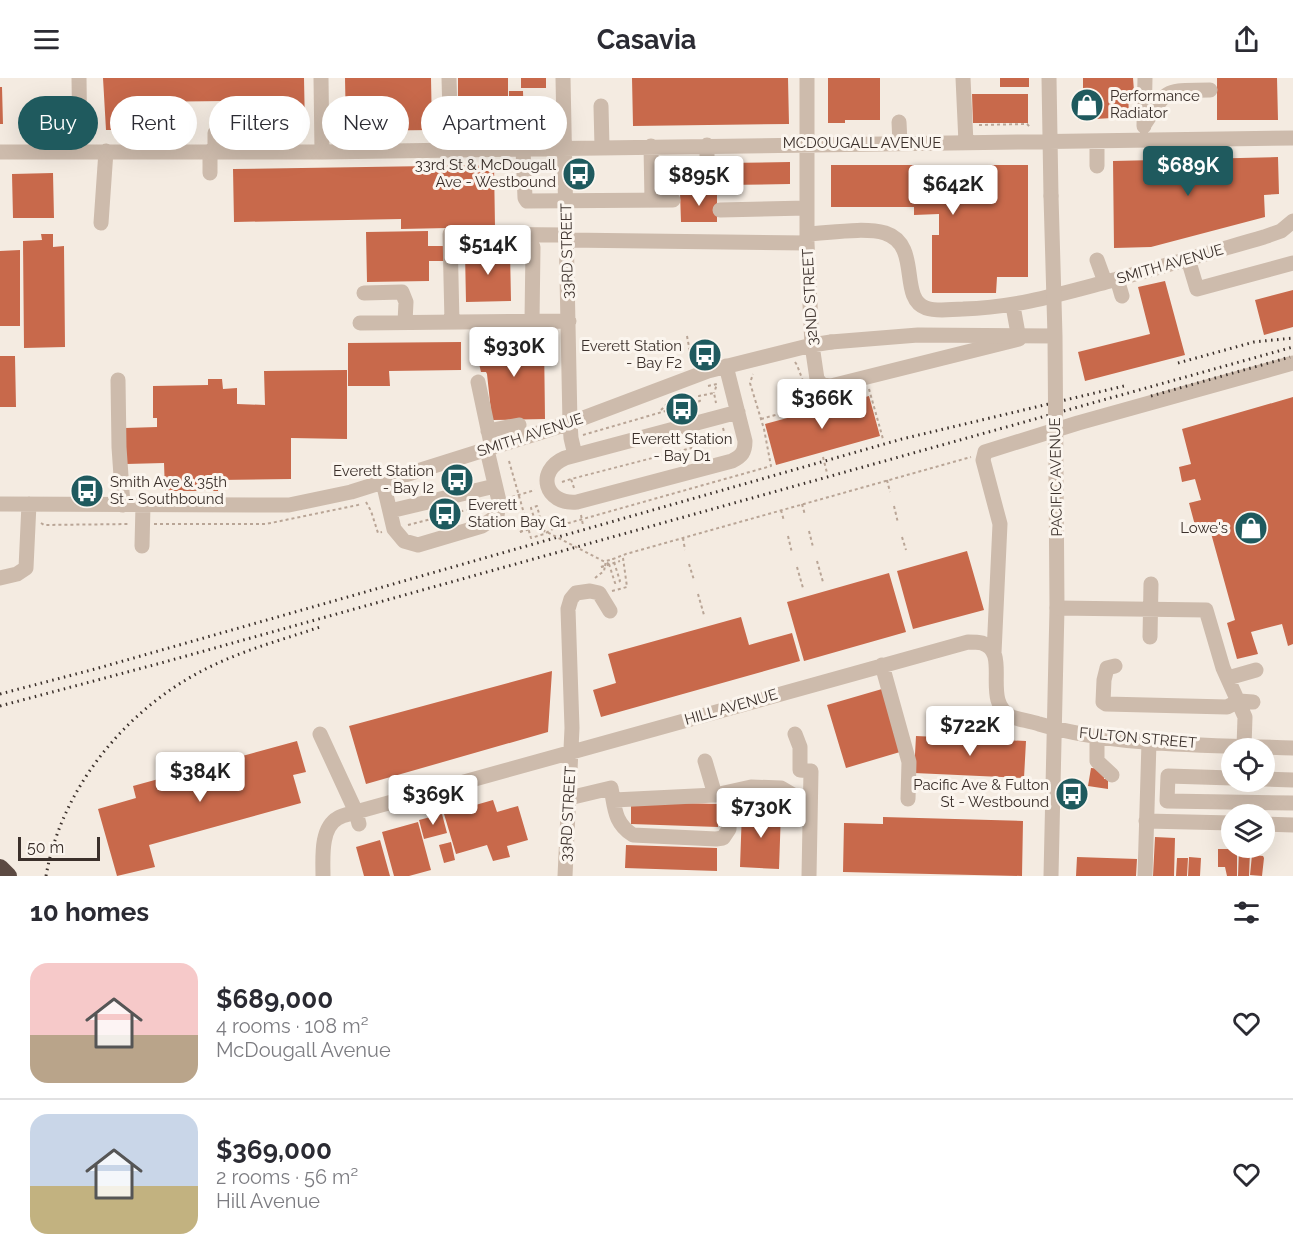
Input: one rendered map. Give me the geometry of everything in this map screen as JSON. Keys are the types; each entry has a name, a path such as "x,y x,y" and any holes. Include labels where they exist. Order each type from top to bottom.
{"highway":[{"path":"0,868 8,876"}],"street":[{"path":"79,78 80,151"},
{"path":"321,78 322,152"},
{"path":"449,78 450,96"},
{"name":"33RD STREET","path":"564,78 565,96"},
{"name":"32ND STREET","path":"807,78 807,239 812,345 817,379 822,385 868,384 1019,339 1013,306"},
{"name":"PACIFIC AVENUE","path":"1049,78 1055,336 1057,608 1051,876"},
{"path":"1144,141 1145,78"},
{"path":"966,79 966,138"},
{"path":"1144,125 1165,94 1174,91 1210,90"},
{"path":"602,106 602,147"},
{"path":"899,122 900,143"},
{"name":"MCDOUGALL AVENUE","path":"567,148 900,143 966,138 1050,142 1293,138"},
{"path":"1097,141 1097,166"},
{"path":"684,179 708,178 707,145"},
{"path":"651,146 652,200"},
{"name":"MCDOUGALL AVENUE","path":"0,152 451,150"},
{"path":"526,150 525,198 532,202 673,200"},
{"name":"33RD STREET","path":"566,150 570,423 575,455"},
{"path":"101,223 106,151"},
{"path":"210,173 212,151"},
{"path":"720,210 807,208"},
{"name":"SMITH AVENUE","path":"807,239 896,240 903,248 908,262 912,295 924,307 934,310 1013,306 1043,300 1281,231 1293,221"},
{"path":"452,322 450,234 567,238 807,239"},
{"path":"532,321 533,247"},
{"path":"1188,259 1197,289 1293,263"},
{"path":"1098,260 1122,296"},
{"path":"364,293 402,292 406,302 405,322"},
{"path":"360,323 569,321"},
{"name":"SMITH AVENUE","path":"0,504 29,512 123,505 289,505 351,492 570,423 694,376 812,345 918,335 1055,336"},
{"path":"1054,728 1015,718 1002,709 996,694 997,666 994,653 1004,568 1006,523 994,478 983,460 985,452 1293,363"},
{"path":"726,366 738,412 745,441 745,450 741,456 732,461 578,502 566,503 552,495 548,487 547,478 557,461 738,412"},
{"path":"118,380 123,505"},
{"path":"382,482 394,529 404,541 418,545 482,526 497,516 499,501 495,486 489,431 478,382"},
{"path":"489,431 519,425"},
{"path":"390,511 495,486"},
{"path":"142,546 143,505"},
{"path":"0,578 16,574 26,568 29,512"},
{"path":"1150,637 1151,584"},
{"name":"33RD STREET","path":"565,876 571,752 568,609 576,593 590,591 599,593 610,611"},
{"path":"1057,608 1206,610 1228,678 1246,701 1244,738"},
{"name":"HILL AVENUE","path":"323,876 324,843 336,819 358,818 571,752 968,642 983,643 994,653"},
{"path":"882,665 909,762 908,799"},
{"path":"1115,666 1107,668 1104,680 1103,702 1106,704 1227,707 1246,701"},
{"path":"1228,678 1256,670"},
{"name":"FULTON STREET","path":"1054,728 1097,736 1221,746"},
{"path":"320,734 358,818"},
{"path":"795,734 800,747 800,770 811,771 809,876"},
{"path":"1097,736 1097,761 1112,775"},
{"path":"1145,876 1144,802 1149,741"},
{"name":"FULTON STREET","path":"1275,748 1293,748"},
{"path":"569,798 611,788 619,823 633,836 723,838 729,829 722,794 705,761"},
{"path":"1221,778 1168,776 1167,801 1293,804"},
{"path":"1275,779 1293,780"},
{"path":"614,800 722,794 751,787 781,788 810,805"},
{"path":"1146,821 1221,823"},
{"path":"1275,824 1293,825"}],"path":[{"path":"966,138 973,127 982,124 1027,124 1031,128"},
{"path":"687,336 692,365"},
{"path":"792,362 797,364 808,397 822,401"},
{"path":"756,370 750,383 764,429 760,429"},
{"path":"707,386 717,384 714,393 716,403"},
{"path":"860,393 868,384"},
{"path":"868,384 883,440"},
{"path":"581,435 700,401 697,388"},
{"path":"660,412 667,404 692,391"},
{"path":"699,396 714,393"},
{"path":"761,418 841,398"},
{"path":"636,419 638,425"},
{"path":"723,428 728,446"},
{"path":"562,482 736,436"},
{"path":"646,451 648,460"},
{"path":"823,457 827,473"},
{"path":"590,582 604,571 603,566 606,561 626,554 971,457 974,466"},
{"path":"509,461 531,538 558,526"},
{"path":"771,466 772,471"},
{"path":"734,470 738,481"},
{"path":"571,479 574,489"},
{"path":"887,480 890,492"},
{"path":"510,498 535,490"},
{"path":"29,512 44,525 266,524 358,505 365,500 378,533 382,532"},
{"path":"802,504 805,515"},
{"path":"405,526 486,505"},
{"path":"544,534 537,506 531,508 537,527 609,564 615,583 620,581 614,559"},
{"path":"894,506 898,522"},
{"path":"781,510 784,521"},
{"path":"580,512 584,525"},
{"path":"528,528 520,532 537,527"},
{"path":"809,531 813,547"},
{"path":"788,536 792,553"},
{"path":"902,537 906,550"},
{"path":"683,538 685,550"},
{"path":"612,591 627,587 622,557"},
{"path":"603,566 620,561"},
{"path":"817,561 823,582"},
{"path":"689,564 694,580"},
{"path":"797,567 803,588"},
{"path":"698,594 704,615"}],"building":[{"path":"103,78 304,78 304,96 209,96 209,101 197,101 197,96 110,96 110,130 106,130"},
{"path":"345,78 431,78 431,96 421,96 421,130 409,130 409,96 345,96"},
{"path":"458,78 508,78 508,96 458,96"},
{"path":"521,78 546,78 546,88 521,88"},
{"path":"632,78 788,78 789,124 633,126"},
{"path":"828,78 880,78 880,120 845,120 845,123 828,123"},
{"path":"1000,78 1029,78 1029,87 1000,87"},
{"path":"1083,78 1133,78 1134,91 1128,91 1129,117 1078,120 1077,94 1083,93"},
{"path":"1217,78 1277,78 1278,120 1217,120"},
{"path":"0,87 2,87 3,124 0,124"},
{"path":"509,91 523,91 523,96 509,96"},
{"path":"972,94 1028,94 1028,123 973,123"},
{"path":"1278,157 1279,194 1264,195 1265,217 1151,247 1114,248 1113,161"},
{"path":"790,162 790,184 725,185 724,163"},
{"path":"494,165 495,227 401,229 401,219 234,222 233,169"},
{"path":"831,165 1028,165 1028,277 997,277 996,293 932,293 932,235 939,235 939,214 914,215 914,207 831,207"},
{"path":"53,173 54,218 13,218 12,174"},
{"path":"680,192 717,192 717,222 681,222"},
{"path":"428,231 428,246 446,246 446,261 429,261 429,281 367,282 366,232"},
{"path":"41,234 53,234 53,247 64,246 65,347 24,348 23,241 42,240"},
{"path":"20,250 20,326 0,326 0,251"},
{"path":"510,251 511,301 466,302 465,252"},
{"path":"1165,281 1185,355 1085,381 1078,352 1150,334 1138,287"},
{"path":"1293,290 1293,327 1264,335 1255,300"},
{"path":"544,340 545,419 492,420 487,374 481,372 476,342"},
{"path":"461,342 461,370 389,371 390,386 348,386 348,343"},
{"path":"0,356 15,356 16,407 0,407"},
{"path":"347,370 347,439 291,438 291,479 218,480 218,491 165,491 164,463 126,464 125,428 157,427 157,418 153,418 153,386 208,385 208,379 222,379 223,389 237,388 237,404 265,405 264,371"},
{"path":"869,396 880,436 776,465 765,424"},
{"name":"Lowe's","path":"1293,397 1293,644 1288,646 1282,624 1251,632 1258,654 1237,659 1227,623 1235,620 1209,526 1196,529 1189,503 1201,500 1195,479 1182,482 1179,467 1191,464 1182,429"},
{"path":"967,551 984,610 913,629 897,571"},
{"path":"889,573 906,632 804,661 787,602"},
{"path":"741,617 749,645 792,633 800,661 601,717 593,690 616,683 608,654"},
{"path":"552,671 548,732 366,784 349,726"},
{"path":"882,689 900,752 846,768 827,705"},
{"path":"916,736 1026,741 1024,778 914,773"},
{"path":"297,741 306,772 293,775 301,803 149,845 155,867 117,876 98,809 136,798 133,786"},
{"path":"1091,768 1104,769 1104,779 1108,779 1108,789 1088,786"},
{"path":"493,800 497,812 518,806 528,840 507,846 510,857 493,861 487,845 456,854 444,814"},
{"path":"631,802 719,804 718,827 631,824"},
{"path":"742,810 781,811 779,869 740,867"},
{"path":"442,814 447,833 424,839 419,820"},
{"path":"883,817 1023,821 1022,876 843,872 844,823 883,824"},
{"path":"418,822 431,870 409,876 394,876 382,832"},
{"path":"1155,837 1175,838 1174,876 1153,876"},
{"path":"380,840 390,876 364,876 356,847"},
{"path":"451,842 455,860 444,863 439,845"},
{"path":"626,845 717,848 717,871 625,868"},
{"path":"1218,849 1221,849 1221,858 1237,858 1237,876 1227,876 1225,867 1218,867"},
{"path":"1077,857 1137,859 1136,876 1076,876"},
{"path":"1189,857 1201,858 1200,876 1188,876"},
{"path":"1177,858 1188,858 1187,876 1176,876"},
{"path":"1239,858 1250,858 1249,876 1238,876"},
{"path":"1252,858 1264,858 1262,876 1250,875"}],"railway":[{"path":"1178,363 1254,342 1293,338"},
{"path":"0,706 1293,347"},
{"path":"1151,396 1290,357"},
{"path":"0,694 902,439 1124,386"},
{"path":"46,876 54,842 68,809 85,779 106,750 156,700 185,680 229,658 323,626"}],"place":[{"name":"Performance Radiator","path":"1087,105"},
{"name":"33rd St & McDougall Ave - Westbound","path":"579,174"},
{"name":"Everett Station - Bay F2","path":"705,355"},
{"name":"Everett Station - Bay D1","path":"682,409"},
{"name":"Everett Station - Bay I2","path":"457,480"},
{"name":"Smith Ave & 35th St - Southbound","path":"87,491"},
{"name":"Everett Station Bay G1","path":"445,514"},
{"name":"Lowe's","path":"1251,528"},
{"name":"Pacific Ave & Fulton St - Westbound","path":"1072,794"}]}
